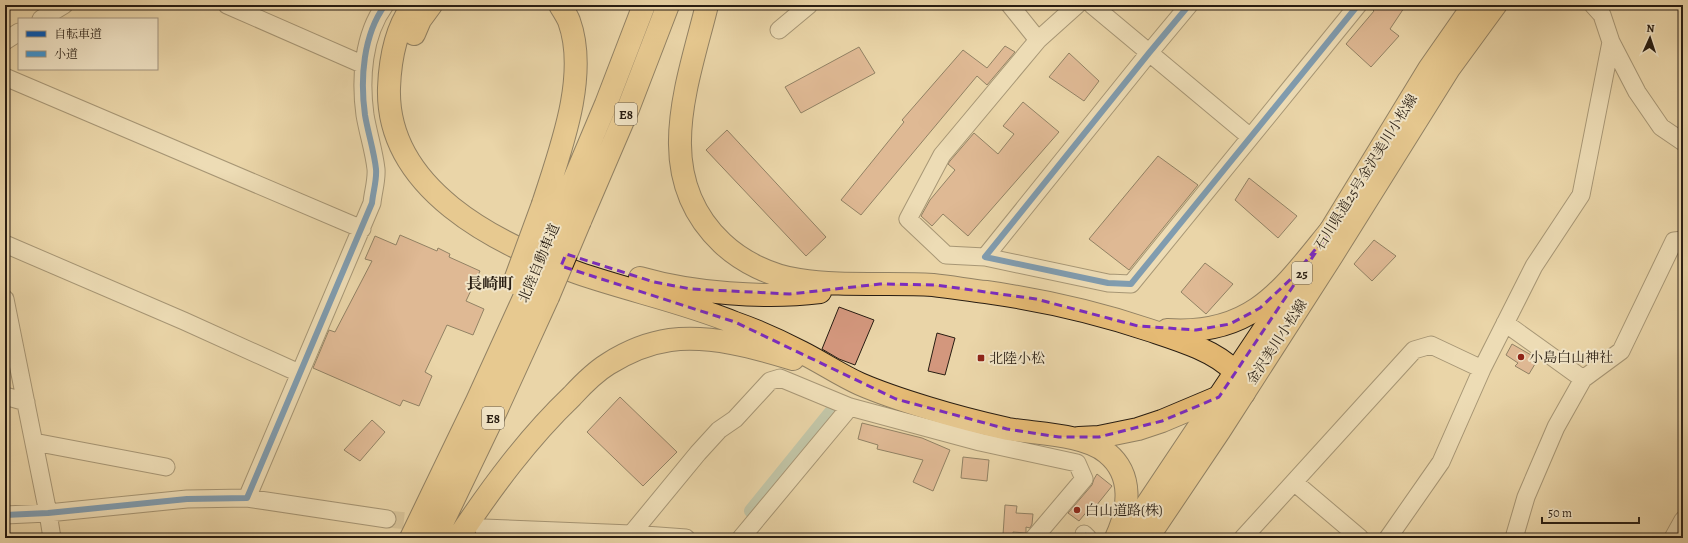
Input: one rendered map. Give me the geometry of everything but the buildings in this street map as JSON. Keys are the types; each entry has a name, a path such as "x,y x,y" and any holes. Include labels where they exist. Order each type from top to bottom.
{"highway":[{"path":"414,5 400,29 393,52 389,99 393,125 401,148 415,171 434,192 451,207 479,226 548,261 607,282 735,322 800,351 858,383"},
{"path":"431,5 420,20 411,38 405,59 403,99 406,120 413,141 428,164 455,194 476,209 522,236 552,249 580,260 654,282 730,293 764,294 814,293 880,284"},
{"path":"551,209 574,88 575,62 573,40 569,21 560,5"},
{"name":"北陸自動車道","path":"411,538 477,401 551,209 606,104 644,5"},
{"name":"北陸自動車道","path":"435,538 493,418 548,297 628,109 668,5"},
{"path":"707,5 682,104 679,128 679,153 683,175 688,194 698,216 712,234 730,250 751,264 775,274 798,280 936,285 1057,304 1138,326 1160,330 1196,330 1230,324 1244,318 1274,296 1293,277 1330,231"},
{"path":"1059,437 1098,437 1138,429 1219,398 1244,393 1235,372 1222,362 1200,349 1138,326"},
{"path":"458,538 510,465 564,403 588,379 607,364 647,345 669,340 689,338 750,348 792,359 858,383 896,399 937,410 1007,428 1081,440 1096,445 1116,462 1122,474 1127,502 1125,517 1116,538"}],"main road":[{"name":"石川県道25号金沢美川小松線","path":"1124,538 1330,231 1430,68 1473,5"},
{"name":"金沢美川小松線","path":"1148,538 1190,477 1333,255 1450,68 1496,5"}],"street":[{"path":"43,18 64,5"},
{"path":"227,5 364,65"},
{"path":"247,498 372,203 376,171 365,114 364,65 367,47 378,14 385,5"},
{"path":"779,30 809,5"},
{"path":"1010,5 1038,40"},
{"path":"1077,5 1038,40 942,155 908,219 946,255 984,257 1108,283 1131,284 1249,136 1358,5"},
{"path":"1092,5 1249,136"},
{"path":"984,257 1148,53 1189,5"},
{"path":"1602,8 1611,42 1637,92 1661,127 1683,142"},
{"path":"5,41 18,33"},
{"path":"1388,538 1441,462 1482,369 1534,266 1581,195 1611,42"},
{"path":"5,77 362,229"},
{"path":"1514,538 1526,497 1556,427 1582,379 1621,351 1674,241 1683,240"},
{"path":"5,244 184,321 299,373"},
{"path":"5,299 52,538"},
{"path":"1505,323 1582,379"},
{"path":"1243,538 1414,350 1431,345 1482,369"},
{"path":"629,536 719,430 736,403 764,372"},
{"path":"719,430 735,419 770,381 780,378 850,407 980,442 1077,463 1084,479 1034,538"},
{"path":"5,396 26,402"},
{"path":"741,538 850,407"},
{"path":"34,442 166,467"},
{"path":"1294,482 1360,538"},
{"path":"5,515 48,513 187,499 247,498 387,520"},
{"path":"1674,538 1683,520"},
{"path":"483,528 506,534 686,538"}],"highlighted area":[{"path":"1330,231 1219,397 1162,421 1099,437 1059,437 1007,429 896,399 735,322 561,266 566,254 654,282 691,289 790,294 880,284 936,285 1036,299 1138,326 1196,330 1230,324 1260,308 1293,277"}],"waterway":[{"path":"751,511 832,411"}],"tunnel":[{"path":"387,519 429,523"}],"marked path":[{"path":"1084,534 1088,538"}],"cycle path":[{"path":"5,515 48,513 187,499 247,498 372,203 376,169 365,115 363,72 372,30 385,5"},
{"path":"1189,5 985,257 1108,283 1131,284 1358,5"}],"place":[{"name":"小島白山神社","path":"1521,357"},
{"name":"北陸小松","path":"981,358"},
{"name":"白山道路(株)","path":"1077,510"}],"district":[{"name":"長崎町","path":"490,284"}]}
